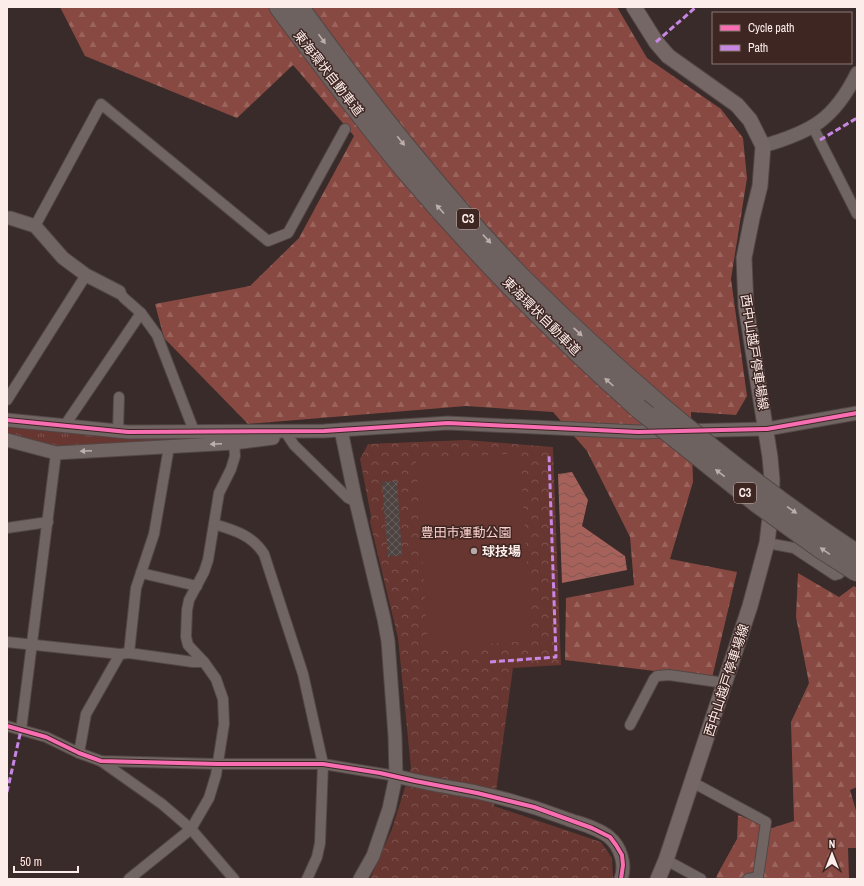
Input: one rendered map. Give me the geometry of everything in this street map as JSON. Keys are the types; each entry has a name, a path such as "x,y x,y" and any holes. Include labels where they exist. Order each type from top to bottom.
{"highway":[{"name":"東海環状自動車道","path":"279,7 333,80 405,170 485,260 555,330 638,408 757,503 821,549 857,572"},
{"name":"東海環状自動車道","path":"299,7 349,76 416,160 522,278 615,366 662,408 720,456 768,493 857,554"}],"main road":[{"path":"634,7 656,42 668,56 737,105 750,120 763,146"},
{"name":"西中山越戸停車場線","path":"658,879 666,860 726,683 750,606 767,543 771,508 772,480 767,429 746,307 744,258 760,186 763,146"}],"street":[{"path":"763,146 789,138 813,127 840,103 850,88 857,73"},
{"path":"35,226 101,104 268,241 288,233 345,129"},
{"path":"813,127 857,214"},
{"path":"7,218 35,226 63,258 86,275 119,292 141,313 157,335 194,432"},
{"path":"7,400 86,275"},
{"path":"65,425 141,313"},
{"path":"118,431 119,397"},
{"path":"7,420 118,431 324,431 448,423 638,432 767,429 857,413"},
{"path":"341,430 388,641 395,736 396,776 389,809 373,856 360,879"},
{"path":"7,440 56,453 234,443 324,431"},
{"path":"288,436 294,445 348,498 356,502"},
{"path":"129,879 191,829 209,798 218,764 224,724 223,700 216,679 204,662 189,647 186,637 187,606 204,572 208,560 219,493 231,469 235,456 234,443"},
{"path":"79,753 86,714 124,654 136,588 156,528 169,447"},
{"path":"21,730 56,453"},
{"path":"7,528 48,522"},
{"path":"214,524 246,535 260,548 267,560 303,674 323,764 320,843 317,857 307,879"},
{"path":"767,543 794,548 835,574 840,574 857,546"},
{"path":"141,572 197,586"},
{"path":"7,642 204,662"},
{"path":"630,726 654,679 657,676 668,675 726,683"},
{"path":"7,726 46,737 79,753 101,760 218,764 323,764 396,776 415,781 477,792 534,807 602,832 610,837 622,855 623,865 621,879"},
{"path":"101,760 162,804 191,829 234,879"},
{"path":"692,782 766,822 758,877 748,879"},
{"path":"666,860 701,879"}],"green space":[{"path":"60,7 617,7 647,58 721,109 743,138 747,178 731,279 747,396 736,415 691,412 693,482 670,559 737,572 712,678 565,660 566,598 634,585 630,537 587,451 553,412 466,406 248,424 164,338 155,304 250,286 299,238 354,136 293,65 237,118 85,56"},
{"path":"7,423 270,435 64,447 35,443 7,436"},
{"name":"豊田市運動公園","path":"466,440 553,447 561,665 513,668 494,806 601,842 612,858 613,879 370,879 392,829 411,768 398,638 370,522 371,516 360,459 368,444"},
{"name":"球技場","path":"520,453 532,641 428,648 416,460"},
{"path":"798,573 839,597 854,586 857,588 857,787 850,790 857,814 857,848 848,848 849,879 716,879 737,839 738,815 772,828 794,821 791,722 809,683 796,617"}],"water":[{"path":"572,472 588,500 582,526 625,556 627,570 562,583 558,474"}],"building":[{"path":"397,481 402,555 388,557 382,482"}],"marked path":[{"path":"656,42 696,7"},
{"path":"820,140 857,118"},
{"path":"490,662 556,657 549,455"},
{"path":"7,792 21,730"}],"cycle path":[{"path":"7,420 128,432 324,431 448,423 638,432 767,429 857,413"},
{"path":"7,726 46,737 79,753 101,761 218,764 323,764 380,773 477,793 534,807 592,828 610,837 622,855 623,865 621,879"}],"place":[{"name":"球技場","path":"474,551"}]}
